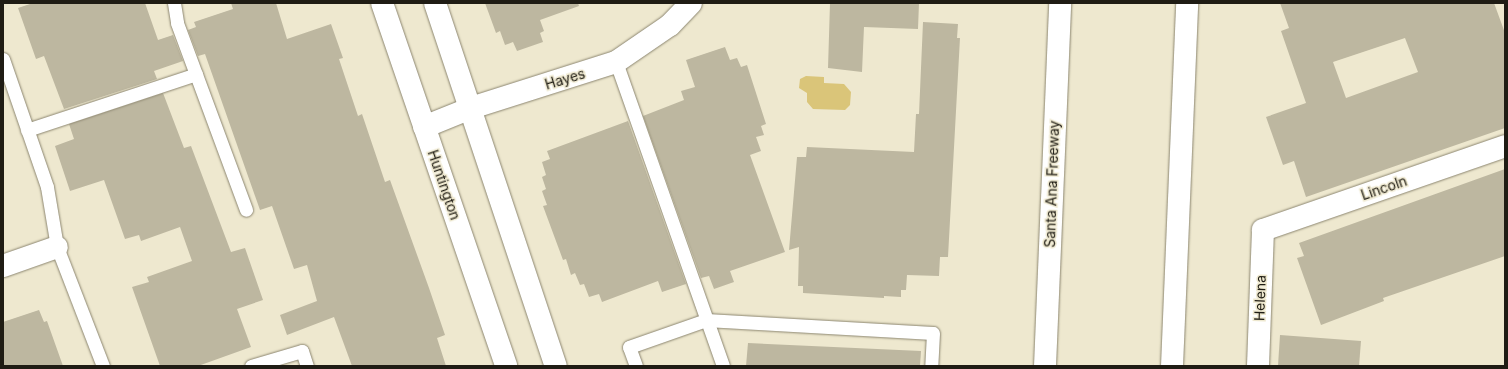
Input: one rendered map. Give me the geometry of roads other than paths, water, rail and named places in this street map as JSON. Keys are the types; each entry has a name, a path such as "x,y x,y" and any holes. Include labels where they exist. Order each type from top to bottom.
{"main road":[{"name":"Huntington","path":"382,3 506,366"},
{"path":"435,3 556,366"},
{"name":"Hayes","path":"424,128 471,108 616,62 670,25 691,3"},
{"name":"Santa Ana Freeway","path":"1045,366 1060,3"},
{"path":"1172,366 1187,3"},
{"name":"Lincoln","path":"1263,230 1505,146"},
{"name":"Helena","path":"1258,366 1263,230"},
{"path":"3,266 57,247"}],"lane":[{"path":"174,3 177,23 246,210"},
{"path":"3,59 47,187 57,247 103,366"},
{"path":"616,62 723,366"},
{"path":"27,130 196,74"},
{"path":"636,366 629,347 706,320 933,333 931,366"},
{"path":"251,366 302,350 307,366"}]}
